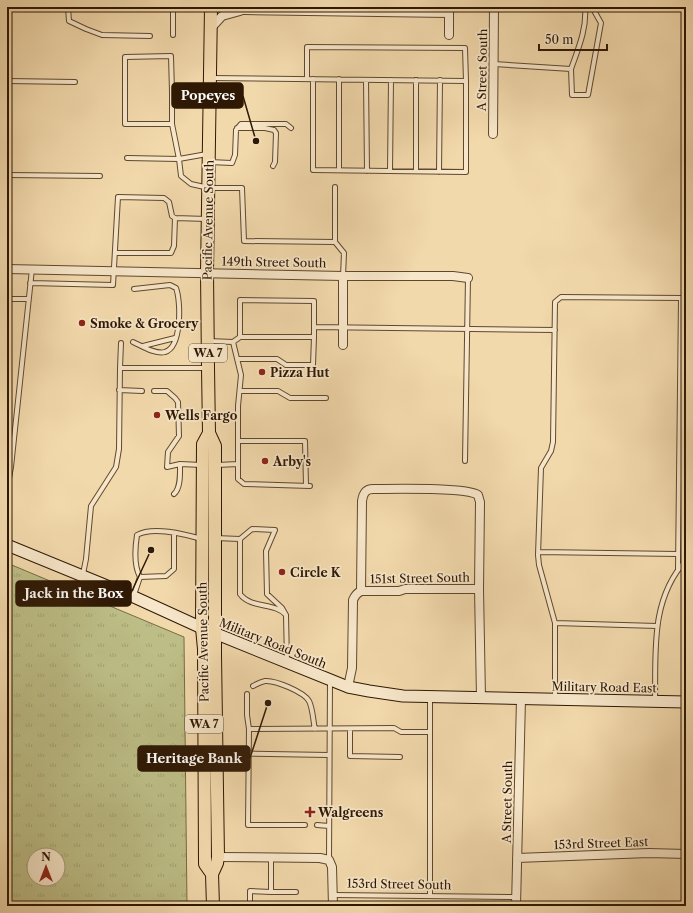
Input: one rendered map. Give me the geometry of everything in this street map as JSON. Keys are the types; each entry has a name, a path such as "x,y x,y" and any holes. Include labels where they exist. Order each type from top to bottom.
{"main road":[{"name":"Pacific Avenue South","path":"211,7 208,188 209,433 203,444 208,465 208,538 202,628 204,649 205,864 212,874"},
{"name":"Pacific Avenue South","path":"208,538 215,633 218,857 217,864 212,874 213,906"},
{"name":"Military Road South","path":"7,545 134,597 202,628 348,687 404,696 521,699"},
{"name":"Military Road East","path":"521,699 686,702"}],"street":[{"path":"229,7 246,10"},
{"name":"A Street South","path":"493,134 494,7"},
{"path":"211,28 222,16 237,11 246,10 449,10 449,35"},
{"name":"149th Street South","path":"7,269 343,276 453,276 468,278"},
{"path":"343,276 343,345"},
{"path":"348,687 352,668 353,600 355,595 362,591 362,501 365,492 368,489 468,491 478,494 480,502 479,589 481,698"},
{"name":"151st Street South","path":"362,591 399,591 405,589 479,589"},
{"name":"A Street South","path":"516,906 521,699"},
{"name":"153rd Street East","path":"517,858 648,853 686,854"},
{"path":"218,857 320,858 329,860"},
{"name":"153rd Street South","path":"329,860 332,867 333,895"},
{"path":"333,895 333,906"}],"lane":[{"path":"68,7 69,21 86,30 102,35 150,36"},
{"path":"173,7 173,35"},
{"path":"585,7 586,17 580,45 571,70 572,95 588,95 601,23 592,7"},
{"path":"307,79 307,47 465,48 466,172 313,170 313,79"},
{"path":"172,124 125,124 125,56 171,56 172,124 176,138 181,176 191,184 208,188 242,188 244,241 335,242"},
{"path":"494,64 571,70"},
{"path":"210,78 466,81"},
{"path":"339,79 339,170"},
{"path":"366,80 367,170"},
{"path":"390,80 390,171"},
{"path":"416,80 416,171"},
{"path":"440,80 440,172"},
{"path":"7,81 75,82"},
{"path":"172,92 210,92"},
{"path":"127,158 209,158 232,163 235,155 236,130 241,124 286,124 291,128"},
{"path":"237,128 265,128 274,130 276,133 275,162 273,166"},
{"path":"7,175 100,176"},
{"path":"335,187 335,242 344,253 343,276"},
{"path":"30,284 113,285 118,197 164,198 170,202 172,216 175,218 174,246 171,253 115,253"},
{"path":"175,218 208,219"},
{"path":"7,490 11,467 32,269"},
{"path":"465,461 468,278"},
{"path":"134,289 170,285 176,288 178,294 179,325 172,347 167,352 161,352 134,342"},
{"path":"555,699 555,623 539,565 538,552 540,468 551,451 553,442 555,302 561,297 681,298 678,569"},
{"path":"7,299 28,299"},
{"path":"238,359 277,359 286,365 313,366 314,301 240,300 240,337"},
{"path":"314,327 555,330"},
{"path":"208,341 233,342 240,337 314,337"},
{"path":"142,346 175,338"},
{"path":"233,342 241,375 238,406 238,441 238,479 244,484 308,486 305,440 238,441"},
{"path":"82,576 86,559 91,506 116,467 119,449 121,343"},
{"path":"120,368 208,368"},
{"path":"120,390 142,391"},
{"path":"154,391 167,392 178,402 179,436 169,451 167,466 180,464 238,464"},
{"path":"240,391 278,391 290,398 326,398"},
{"path":"174,494 177,492 179,484 180,464"},
{"path":"134,597 140,577 137,571 136,535 143,532 174,533 208,538 240,539 252,529 275,530 266,551 267,594 282,608 286,615 287,662"},
{"path":"140,577 166,576 174,569 174,533"},
{"path":"240,539 241,595 249,601 281,611 286,615"},
{"path":"538,552 678,554"},
{"path":"655,701 657,626 661,606 665,593 678,569 686,560"},
{"path":"555,623 657,626"},
{"path":"329,860 330,680"},
{"path":"254,686 260,682 272,682 299,692 305,696 310,704 315,729"},
{"path":"247,694 249,729 248,825 305,825"},
{"path":"430,697 430,896"},
{"path":"249,729 394,728 401,732 430,732"},
{"path":"350,729 350,756 400,756"},
{"path":"216,753 329,755"},
{"path":"317,825 329,826"},
{"path":"271,857 271,892"},
{"path":"250,906 250,891 296,892"},
{"name":"153rd Street South","path":"333,895 516,897"}],"green space":[{"path":"7,563 184,637 187,906 7,906"}],"place":[{"name":"Popeyes","path":"256,141"},
{"name":"Smoke & Grocery","path":"82,323"},
{"name":"Pizza Hut","path":"262,372"},
{"name":"Wells Fargo","path":"157,415"},
{"name":"Arby's","path":"265,461"},
{"name":"Jack in the Box","path":"151,550"},
{"name":"Circle K","path":"282,572"},
{"name":"Heritage Bank","path":"268,703"},
{"name":"Walgreens","path":"310,812"}]}
